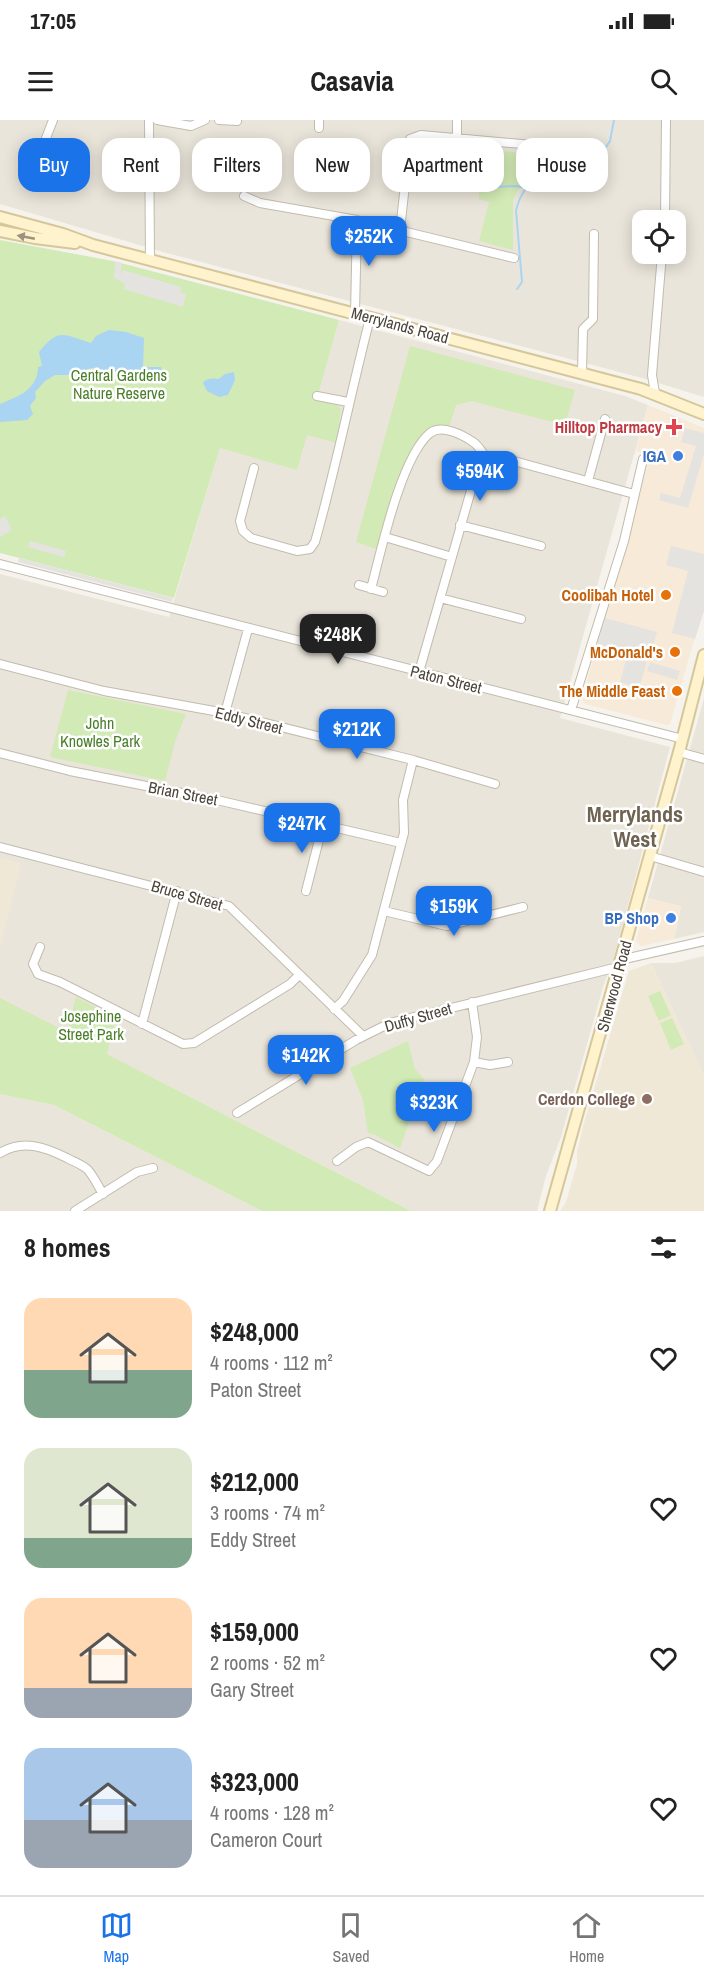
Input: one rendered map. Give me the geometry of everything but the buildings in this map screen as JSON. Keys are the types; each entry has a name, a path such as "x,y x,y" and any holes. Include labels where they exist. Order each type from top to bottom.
{"main road":[{"name":"Merrylands Road","path":"0,217 63,234 93,245 655,393 704,414"},
{"name":"Merrylands Road","path":"0,231 93,245"},
{"name":"Sherwood Road","path":"550,1211 680,752 704,655"}],"street":[{"path":"46,138 53,120"},
{"path":"149,120 150,260"},
{"path":"156,120 191,126 205,120"},
{"path":"219,120 237,122"},
{"path":"413,138 421,135 457,138 457,120"},
{"path":"665,210 666,120"},
{"path":"402,131 409,138"},
{"path":"400,230 404,192"},
{"path":"244,196 260,203 357,220 514,258"},
{"path":"355,314 357,220"},
{"path":"582,373 583,329 593,319 594,234"},
{"path":"655,393 652,375 661,264"},
{"path":"254,468 239,532 250,538 297,551 311,551 333,478 348,402 370,318"},
{"path":"317,396 348,402"},
{"path":"588,481 605,419"},
{"path":"371,589 401,482 416,453 431,433 437,430 447,430 475,443 485,456 503,458 634,494"},
{"path":"419,672 478,463 485,456"},
{"path":"571,710 624,540 643,459"},
{"path":"460,525 541,546"},
{"path":"385,537 452,557"},
{"name":"Paton Street","path":"0,564 683,739"},
{"path":"359,585 383,592"},
{"path":"440,597 521,619"},
{"path":"225,713 248,628"},
{"name":"Eddy Street","path":"0,664 104,691 225,713 413,760 495,784"},
{"path":"680,752 704,759"},
{"name":"Brian Street","path":"0,753 70,771 217,800 401,843"},
{"path":"334,1009 343,1001 372,955 404,830 404,797 413,760"},
{"path":"306,891 323,824"},
{"name":"Bruce Street","path":"0,847 229,906 363,1036"},
{"path":"650,856 704,872"},
{"path":"141,1024 177,891"},
{"path":"384,911 447,926 523,907"},
{"name":"Duffy Street","path":"237,1113 363,1036 395,1021 704,941"},
{"path":"40,947 33,963 38,974 60,982 179,1043 189,1045 290,984 299,975"},
{"path":"337,1161 356,1147 368,1142 429,1172 437,1161 474,1062 477,1037 472,1002"},
{"path":"474,1062 490,1065 508,1062"},
{"path":"0,1153 11,1146 24,1144 51,1150 86,1167 103,1194"},
{"path":"75,1211 137,1172 153,1168"}],"shaded area":[{"path":"0,120 704,120 704,397 642,378 163,252 0,204"},
{"path":"115,261 122,263 120,275 123,270 181,287 180,292 186,294 183,307 124,289 125,284 114,278"},
{"path":"339,320 625,396 648,405 560,718 670,747 615,954 603,987 561,1137 546,1176 537,1211 411,1211 0,999 0,574 169,617 220,448 317,396"},
{"path":"648,405 704,428 704,605 670,724 667,725 585,704 582,699 650,455 636,451"},
{"path":"685,428 704,433 704,454 688,508 659,500 661,493 680,498 696,446 681,442"},
{"path":"5,516 12,530 0,537 0,519"},
{"path":"30,541 66,551 64,557 28,547"},
{"path":"671,546 704,554 704,611 695,639 672,633 688,571 666,565"},
{"path":"19,558 173,598 172,602 18,562"},
{"path":"605,618 657,632 649,658 597,644"},
{"path":"627,656 647,662 639,688 620,682"},
{"path":"650,662 680,671 677,680 647,671"},
{"path":"704,698 704,932 674,939 681,907 648,898"},
{"path":"0,858 21,863 0,947"},
{"path":"648,898 681,906 674,939 641,946 636,941"},
{"path":"704,956 704,1076 651,963 675,963"},
{"name":"Cerdon College","path":"651,963 704,1076 704,1211 560,1211 566,1202 577,1164 577,1152 584,1123 629,971"},
{"path":"0,1094 54,1105 262,1211 0,1211"}],"green space":[{"path":"504,151 516,152 517,192 513,200 513,250 479,241 489,202 479,199 479,192 504,192"},
{"name":"Central Gardens Nature Reserve","path":"0,240 113,261 339,320 317,398 336,404 341,409 337,443 307,435 297,470 220,448 174,598 0,553"},
{"path":"410,346 575,390 565,425 471,401 456,405 449,427 436,426 424,437 406,466 379,550 356,542"},
{"name":"John Knowles Park","path":"68,690 186,714 175,742 165,781 50,757"},
{"path":"660,991 671,1015 659,1021 648,996"},
{"name":"Josephine Street Park","path":"76,997 116,1018 107,1054 411,1211 262,1211 54,1105 0,1094 0,998 67,1032"},
{"path":"672,1018 684,1044 671,1050 660,1023"},
{"path":"408,1041 415,1069 424,1079 400,1148 368,1133 363,1100 350,1068"}],"water":[{"path":"109,330 126,332 144,338 143,367 161,367 163,377 150,377 143,373 129,380 120,370 105,376 100,369 92,368 68,375 55,375 45,381 35,392 36,398 30,406 33,414 27,420 0,422 0,404 20,395 35,381 38,367 42,366 39,352 46,344 62,335 91,343 96,336"},
{"path":"234,372 235,380 228,395 219,397 207,391 203,383 206,380 219,379 225,374"}],"waterway":[{"path":"517,289 522,282 516,211 522,194 529,184 606,147 610,141 614,120"},
{"path":"504,187 516,186"}],"place":[{"name":"Hilltop Pharmacy","path":"674,427"},
{"name":"IGA","path":"678,456"},
{"name":"Coolibah Hotel","path":"666,595"},
{"name":"McDonald's","path":"675,652"},
{"name":"The Middle Feast","path":"677,691"},
{"name":"BP Shop","path":"671,918"},
{"name":"Cerdon College","path":"647,1099"}],"district":[{"name":"Merrylands West","path":"635,826"}]}
